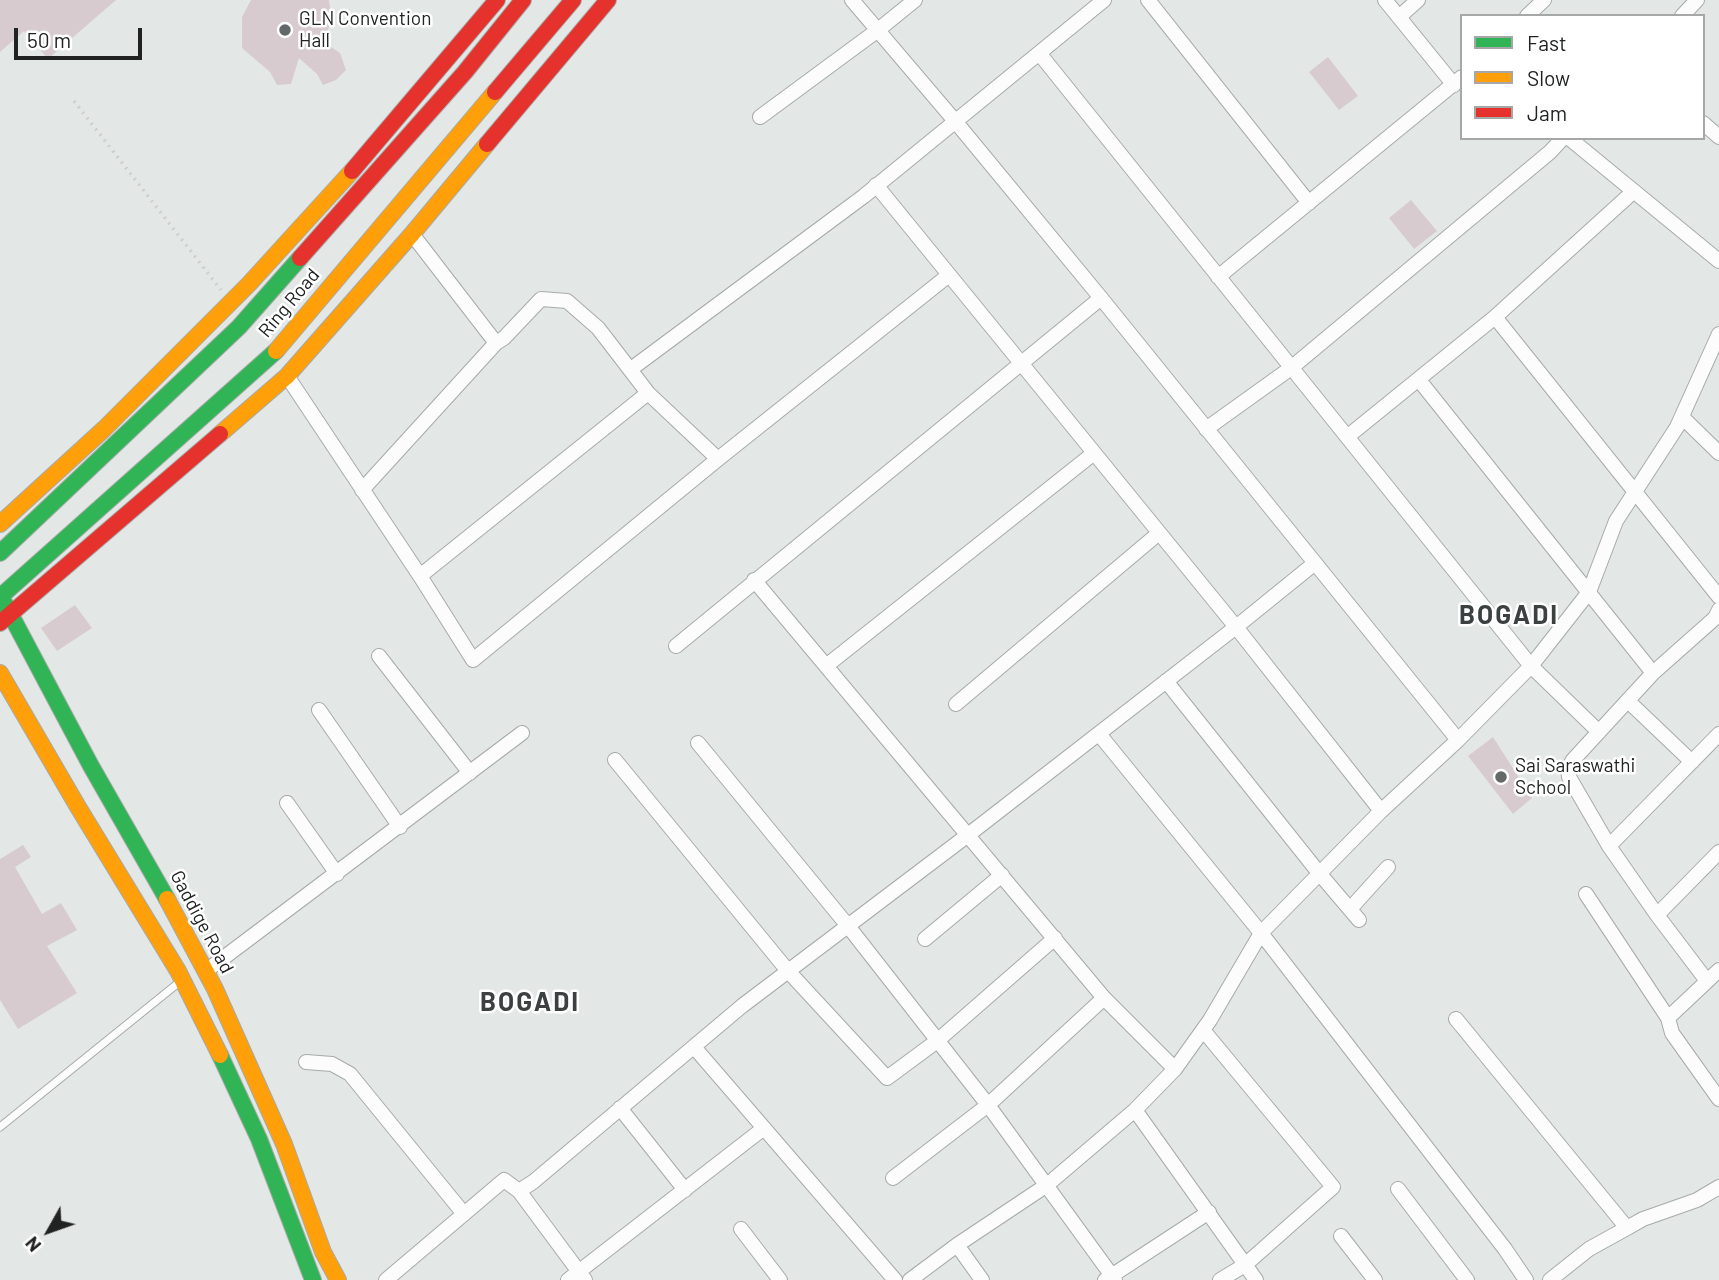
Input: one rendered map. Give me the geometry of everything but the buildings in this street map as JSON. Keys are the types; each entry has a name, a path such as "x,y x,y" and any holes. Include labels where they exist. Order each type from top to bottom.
{"main road":[{"path":"0,524 104,429 231,302 347,177 497,0"},
{"name":"Ring Road","path":"0,553 239,327 465,72 523,0"},
{"name":"Ring Road","path":"0,597 268,360 573,0"},
{"path":"5,618 287,376 412,234 608,0"},
{"path":"347,177 361,189"},
{"path":"193,340 208,356"},
{"path":"206,417 221,434"},
{"name":"Gaddige Road","path":"0,597 5,618 206,971 284,1144 323,1252 338,1280"},
{"path":"0,673 183,980 259,1139 313,1280"}],"street":[{"path":"852,0 1101,298 1458,740"},
{"path":"760,117 915,0"},
{"path":"631,369 876,185 1104,0"},
{"path":"1148,0 1309,202"},
{"path":"1218,277 1458,81 1385,0"},
{"path":"1399,17 1418,0"},
{"path":"1529,14 1544,0"},
{"path":"1684,14 1697,0"},
{"path":"1039,53 1531,666 1599,732"},
{"path":"1705,125 1719,137"},
{"path":"1206,429 1292,368 1540,161 1561,140"},
{"path":"1571,140 1719,261"},
{"path":"876,185 1236,627 1381,811"},
{"path":"1347,437 1495,317 1634,191"},
{"path":"412,234 496,343"},
{"path":"287,376 473,660 718,459 950,275"},
{"path":"677,646 754,580 1101,298"},
{"path":"362,490 496,343 541,299 567,301 598,328 648,393 718,459"},
{"path":"1495,317 1719,597"},
{"path":"910,1280 1047,1185 1135,1110 1175,1069 1203,1030 1261,933 1381,811 1458,740 1531,666 1589,592 1616,521 1682,417 1719,334"},
{"path":"1419,380 1653,673"},
{"path":"420,576 648,393"},
{"path":"1682,417 1719,453"},
{"path":"826,666 1094,453"},
{"path":"956,704 1159,533"},
{"path":"519,1191 788,971 1099,734 1315,563"},
{"path":"754,580 1104,998 1175,1069"},
{"path":"1707,981 1609,846 1569,778 1568,769 1573,760 1653,673 1718,617"},
{"path":"379,656 470,773"},
{"path":"1166,681 1319,873 1355,914 1388,867"},
{"path":"1628,701 1692,762"},
{"path":"319,710 400,827"},
{"path":"206,971 522,733"},
{"path":"1099,734 1261,933 1497,1238 1526,1280"},
{"path":"1609,846 1719,734"},
{"path":"698,743 848,926 988,1105 1111,1279 1209,1212"},
{"path":"615,760 788,971 887,1078 937,1041 1055,938"},
{"path":"287,803 337,874"},
{"path":"1657,915 1719,852"},
{"path":"925,939 1002,875"},
{"path":"1586,894 1668,1018 1672,1033 1719,1099"},
{"path":"1668,1018 1719,970"},
{"path":"893,1178 988,1105 1104,998"},
{"path":"1456,1019 1627,1228"},
{"path":"1203,1030 1333,1187 1245,1265 1220,1280"},
{"path":"694,1047 895,1280"},
{"path":"306,1062 332,1064 350,1074 464,1214"},
{"path":"620,1108 685,1190"},
{"path":"1135,1110 1256,1280"},
{"path":"386,1280 504,1180 519,1191 577,1277 764,1128"},
{"path":"1550,1280 1589,1249 1643,1219 1697,1200 1719,1188"},
{"path":"1398,1189 1467,1280"},
{"path":"741,1229 780,1280"},
{"path":"1341,1236 1375,1280"},
{"path":"957,1245 982,1280"}],"lane":[{"path":"0,1127 183,980"}],"path":[{"path":"74,101 231,302"}],"traffic: fast":[{"path":"0,553 239,327 300,258"},
{"path":"0,597 276,351"},
{"path":"5,604 91,766 167,899"},
{"path":"220,1055 259,1139 313,1280"}],"traffic: slow":[{"path":"276,351 495,92"},
{"path":"220,434 287,376 487,144"},
{"path":"0,524 104,429 249,284 352,171"},
{"path":"0,673 178,971 220,1055"},
{"path":"167,899 215,989 284,1144 323,1252 338,1280"}],"traffic: jam":[{"path":"352,171 497,0"},
{"path":"300,258 465,72 523,0"},
{"path":"495,92 573,0"},
{"path":"487,144 608,0"},
{"path":"0,623 220,434"}],"place":[{"name":"GLN Convention Hall","path":"285,30"},
{"name":"Sai Saraswathi School","path":"1501,777"}],"district":[{"name":"BOGADI","path":"1509,615"},
{"name":"BOGADI","path":"530,1002"}]}
